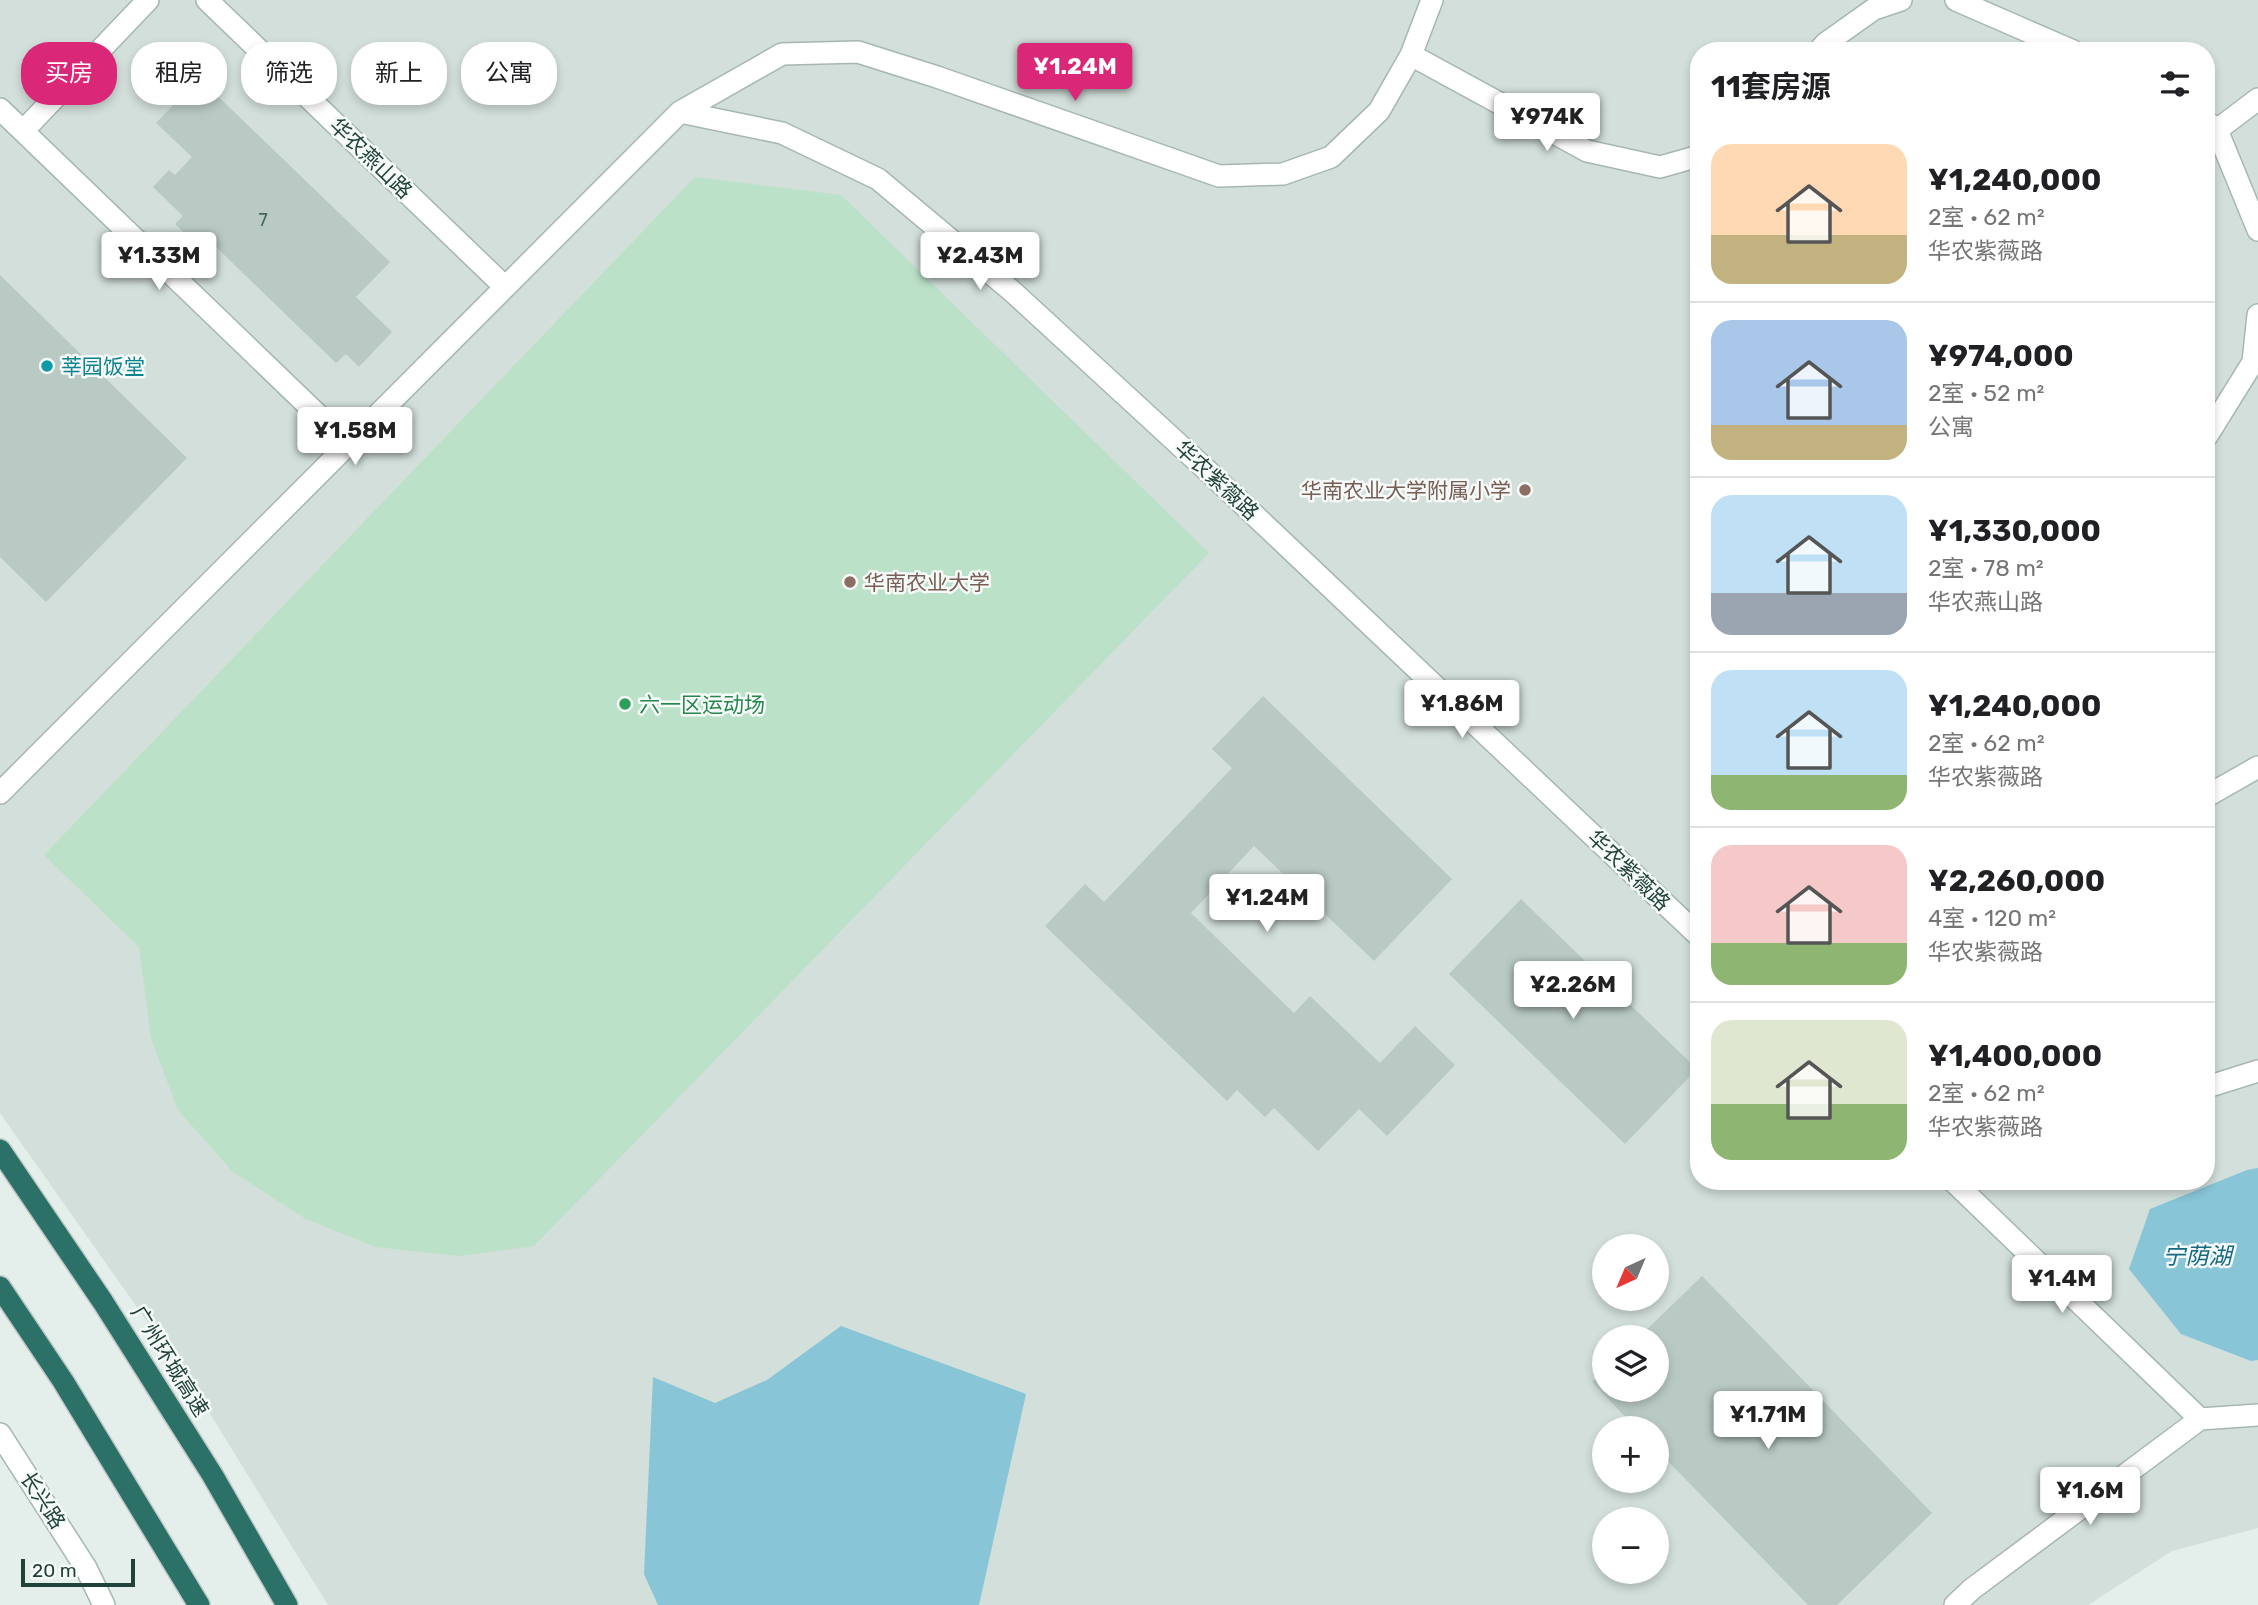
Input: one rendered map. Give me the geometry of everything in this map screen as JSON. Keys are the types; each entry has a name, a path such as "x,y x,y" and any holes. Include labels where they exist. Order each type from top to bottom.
{"highway":[{"name":"广州环城高速","path":"0,1150 111,1314 213,1476 287,1605"},
{"path":"0,1289 63,1381 199,1605"}],"street":[{"path":"23,131 148,0"},
{"name":"华农燕山路","path":"206,0 505,287"},
{"path":"0,793 680,112 782,54 858,52 1219,176 1283,174 1331,157 1379,111 1411,55 1432,0"},
{"path":"1827,42 1874,9 1901,0"},
{"path":"1956,0 2052,42"},
{"path":"1411,55 1587,151 1660,167 1690,159"},
{"path":"2215,124 2258,99"},
{"path":"0,109 348,444"},
{"name":"华农紫薇路","path":"680,112 782,133 878,179 1013,292 1211,474 1690,927"},
{"path":"2215,133 2258,230"},
{"path":"2215,423 2253,362 2258,315"},
{"path":"2215,791 2258,767"},
{"path":"2215,1084 2258,1071"},
{"path":"1962,1190 2200,1419"},
{"path":"1955,1605 1972,1589 2200,1419 2258,1415"},
{"name":"长兴路","path":"0,1434 86,1568 104,1605"}],"shaded area":[{"name":"华南农业大学","path":"0,0 2258,0 2258,1528 2172,1551 2088,1605 328,1605 196,1391 0,1113"}],"green space":[{"name":"六一区运动场","path":"695,177 841,195 1209,553 534,1246 460,1256 376,1247 306,1219 233,1172 178,1110 151,1038 139,947 44,855"}],"water":[{"name":"宁荫湖","path":"2258,1168 2258,1360 2251,1361 2181,1334 2129,1269 2150,1209 2197,1190 2215,1190 2215,1183"},
{"path":"841,1326 1026,1394 979,1605 658,1605 644,1574 653,1377 715,1403 767,1380"}],"building":[{"path":"173,105 227,105 390,262 356,297 392,332 359,367 346,354 336,363 216,247 208,256 175,224 183,216 153,187 169,170 175,175 192,157 156,123"},
{"name":"莘园饭堂","path":"0,275 187,458 46,602 0,557"},
{"path":"1263,696 1452,879 1374,961 1254,846 1191,913 1294,1013 1310,996 1380,1063 1415,1026 1455,1065 1387,1136 1359,1109 1318,1151 1274,1108 1265,1117 1237,1090 1227,1101 1045,926 1085,884 1104,902 1232,768 1212,749"},
{"path":"1521,899 1690,1062 1690,1076 1625,1144 1449,974"},
{"path":"1702,1276 1932,1513 1837,1605 1808,1605 1669,1462 1669,1416 1625,1416 1611,1402 1669,1402 1669,1325 1651,1325 1666,1311 1670,1311 1670,1307"}],"place":[{"name":"莘园饭堂","path":"47,366"},
{"name":"华南农业大学附属小学","path":"1525,490"},
{"name":"华南农业大学","path":"850,582"},
{"name":"六一区运动场","path":"625,704"}]}
